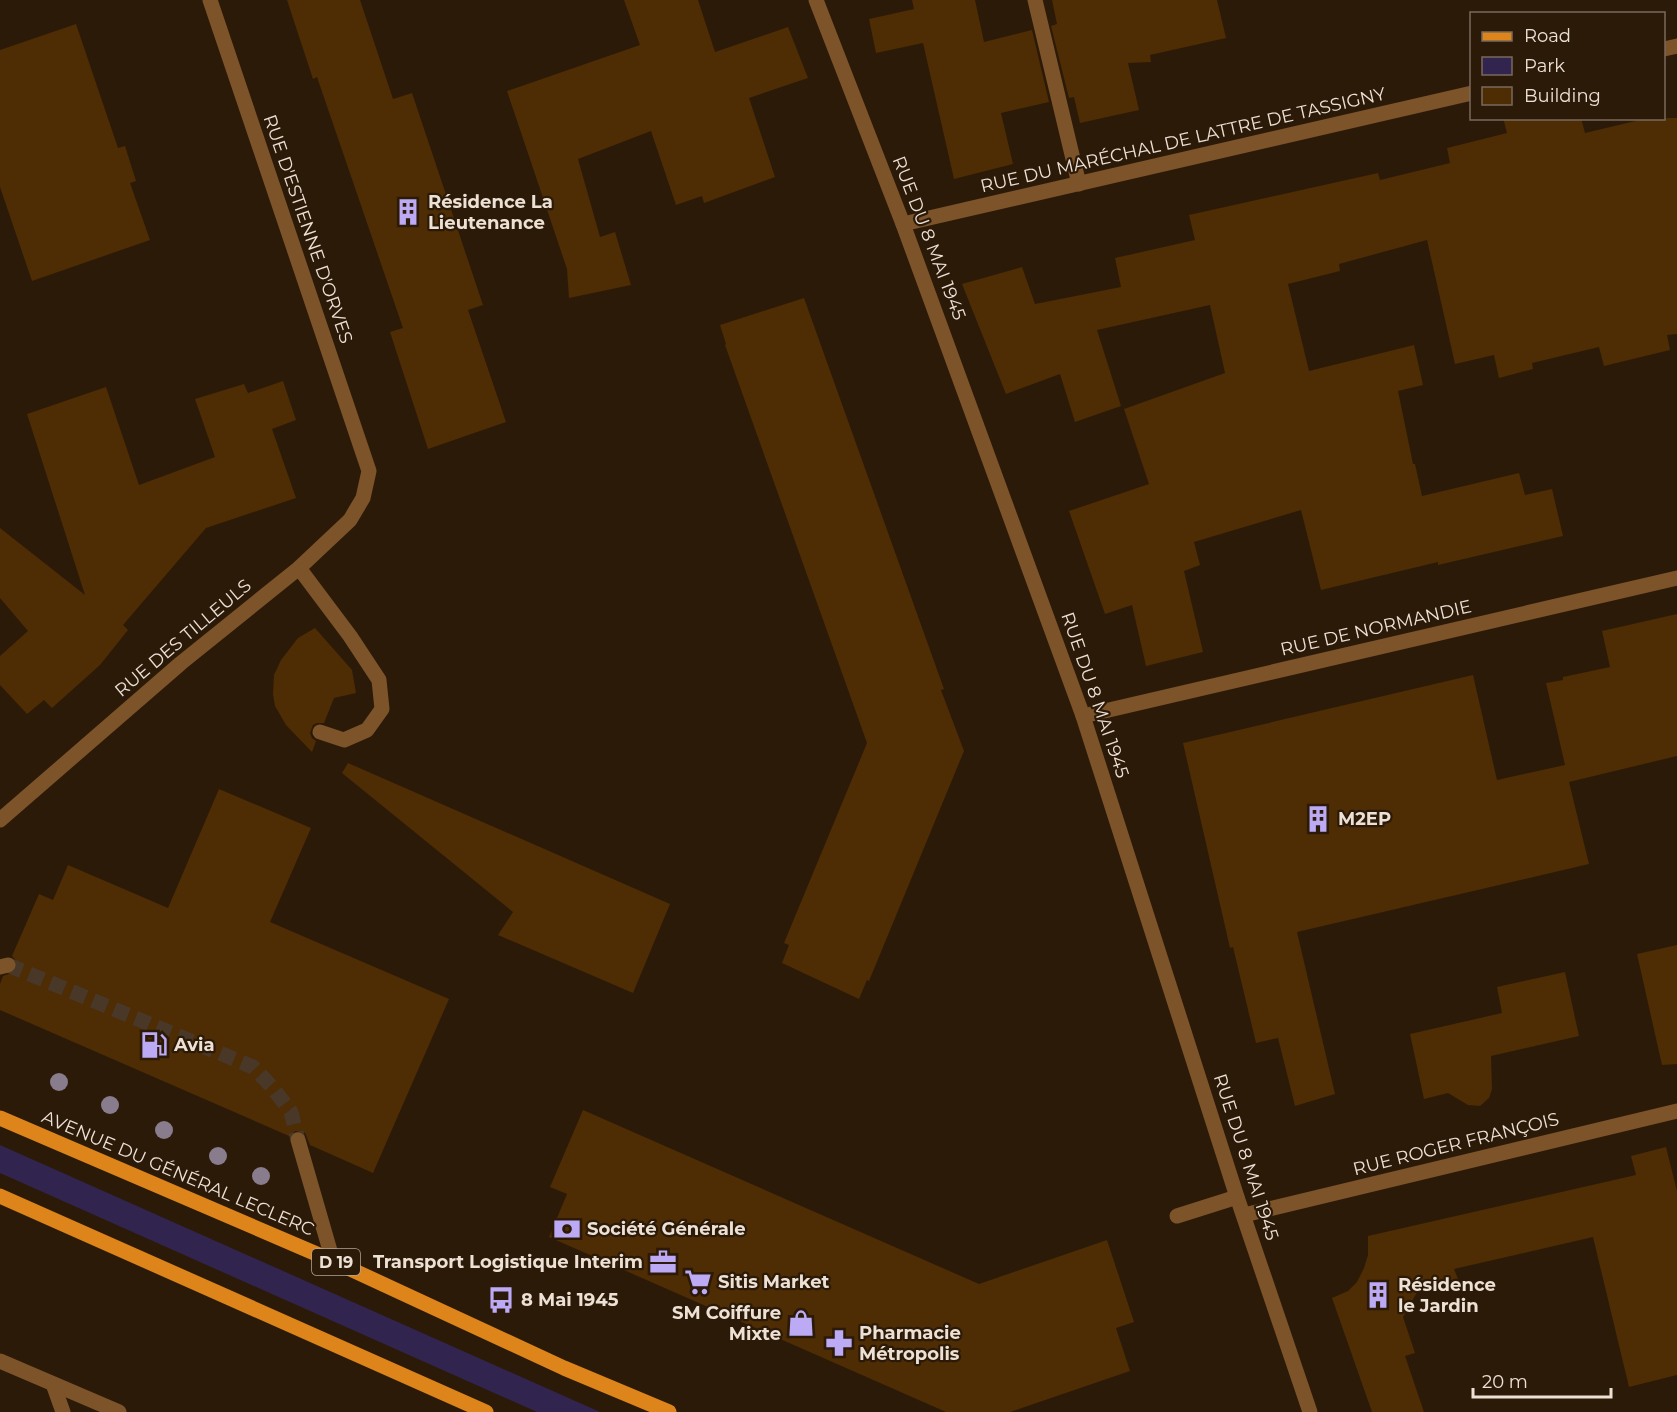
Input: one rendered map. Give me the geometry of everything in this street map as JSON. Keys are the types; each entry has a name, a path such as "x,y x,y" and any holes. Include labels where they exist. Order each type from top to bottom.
{"main road":[{"name":"AVENUE DU GÉNÉRAL LECLERC","path":"0,1118 333,1261 564,1368 669,1412"},
{"path":"0,1196 486,1412"}],"street":[{"name":"RUE D'ESTIENNE D'ORVES","path":"210,0 369,471"},
{"name":"RUE DU 8 MAI 1945","path":"816,0 903,224 1083,716 1310,1412"},
{"path":"1035,0 1079,184"},
{"name":"RUE DU MARÉCHAL DE LATTRE DE TASSIGNY","path":"903,224 1470,93"},
{"name":"RUE DES TILLEULS","path":"0,820 181,663 298,568 350,520 363,498 369,471"},
{"path":"298,568 350,636 379,680 382,709 367,730 344,740 320,732"},
{"name":"RUE DE NORMANDIE","path":"1083,716 1677,578"},
{"name":"RUE ROGER FRANÇOIS","path":"1244,1215 1677,1111"},
{"path":"298,1140 333,1261"},
{"path":"1177,1216 1238,1197"},
{"path":"0,1361 119,1412"},
{"path":"53,1384 63,1412"}],"green space":[{"path":"0,1145 600,1412 537,1412 0,1173"}],"building":[{"name":"Résidence La Lieutenance","path":"287,0 360,0 393,99 412,93 483,305 468,310 506,422 428,449 390,332 403,328 317,77 313,79"},
{"path":"624,0 698,0 715,52 788,27 808,78 749,98 775,177 704,203 702,196 676,205 651,131 578,159 600,237 615,232 631,285 569,298 567,269 507,91 640,45"},
{"path":"912,0 975,0 984,42 1032,30 1049,102 1001,113 1013,164 954,179 923,43 876,53 869,19 914,9"},
{"path":"1052,0 1217,0 1226,38 1150,55 1151,62 1128,63 1139,110 1080,123 1074,97 1069,98 1051,26 1057,24"},
{"path":"76,24 118,148 125,146 136,181 130,183 150,240 32,281 0,187 0,50"},
{"path":"1677,118 1677,334 1667,335 1670,350 1604,366 1599,347 1532,363 1533,369 1499,378 1494,355 1455,364 1427,240 1339,264 1340,271 1288,284 1309,371 1414,345 1423,385 1398,391 1422,496 1519,473 1525,495 1552,489 1563,536 1438,565 1438,562 1321,590 1301,510 1194,542 1200,565 1184,571 1203,652 1146,666 1132,605 1105,614 1069,511 1149,484 1124,409 1225,373 1210,305 1097,330 1121,406 1075,422 1060,374 1006,394 962,284 1022,267 1035,304 1121,287 1115,258 1195,240 1189,215 1378,173 1380,180 1450,163 1447,148 1507,133 1504,120 1582,120 1585,133 1640,120"},
{"path":"804,298 964,751 869,981 867,980 859,999 782,963 789,945 784,943 867,743 725,345 720,325"},
{"path":"283,381 296,420 272,429 296,498 206,528 123,625 128,630 100,665 52,708 44,700 27,714 0,685 0,656 28,631 0,598 0,528 85,595 27,414 106,387 139,485 215,457 195,399 244,384 248,393"},
{"path":"1677,614 1677,756 1569,782 1589,864 1297,932 1335,1094 1295,1106 1278,1038 1256,1043 1233,947 1230,948 1183,743 1473,675 1497,780 1565,765 1546,683 1610,667 1602,631"},
{"path":"315,628 352,670 356,693 334,698 324,723 313,725 310,733 316,741 312,752 286,725 275,706 273,694 274,675 281,660 298,638"},
{"path":"348,763 670,904 633,993 498,935 513,912 342,773"},
{"path":"219,789 311,828 270,922 449,999 373,1173 310,1145 305,1133 301,1131 295,1131 289,1136 0,1010 0,984 3,976 14,972 17,968 17,962 12,956 39,894 53,900 68,865 168,908"},
{"path":"1677,945 1677,1064 1662,1065 1637,954"},
{"path":"1565,972 1579,1036 1491,1056 1492,1089 1489,1098 1480,1106 1468,1105 1448,1093 1424,1099 1410,1034 1502,1013 1497,987"},
{"path":"583,1110 979,1284 1107,1240 1134,1322 1116,1328 1130,1371 1010,1412 946,1412 549,1237 567,1194 550,1187"},
{"name":"Résidence le Jardin","path":"1666,1147 1677,1191 1677,1375 1629,1387 1593,1237 1454,1269 1458,1279 1420,1287 1403,1317 1415,1353 1405,1356 1424,1412 1372,1412 1332,1298 1348,1291 1357,1282 1368,1255 1368,1236 1636,1175 1631,1156"}],"tunnel":[{"path":"8,965 253,1067 291,1112 298,1140"}],"place":[{"name":"Résidence La Lieutenance","path":"408,212"},
{"name":"M2EP","path":"1318,819"},
{"name":"Avia","path":"154,1045"},
{"name":"Société Générale","path":"567,1229"},
{"name":"Transport Logistique Interim","path":"663,1262"},
{"name":"Sitis Market","path":"698,1282"},
{"name":"Résidence le Jardin","path":"1378,1295"},
{"name":"8 Mai 1945","path":"501,1300"},
{"name":"SM Coiffure Mixte","path":"801,1323"},
{"name":"Pharmacie Métropolis","path":"839,1343"}]}
